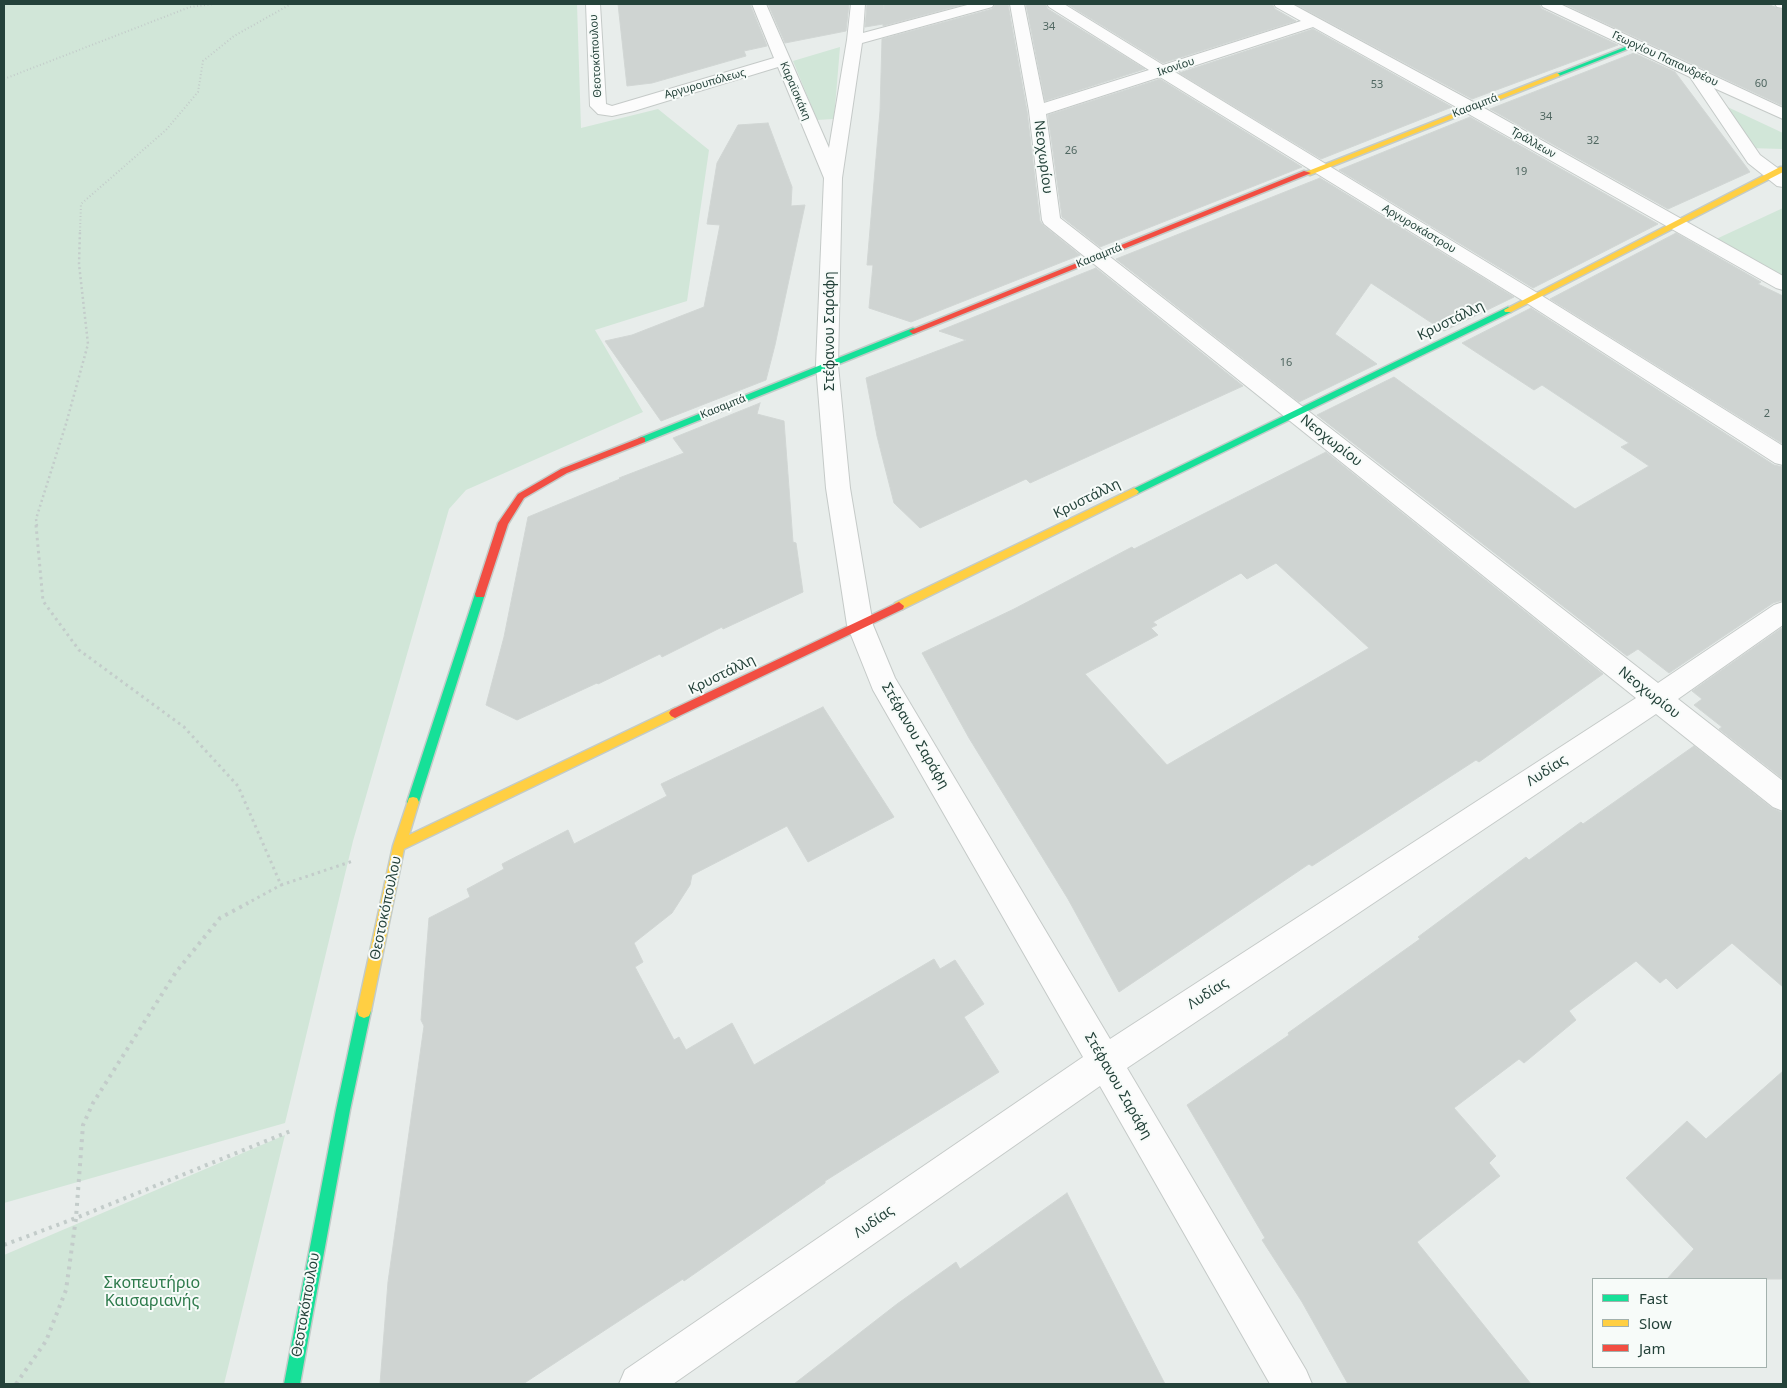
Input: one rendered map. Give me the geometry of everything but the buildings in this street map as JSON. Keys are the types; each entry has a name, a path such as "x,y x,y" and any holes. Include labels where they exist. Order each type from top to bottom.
{"street":[{"name":"Θεοτοκόπουλου","path":"593,4 598,106 604,110 612,111 628,107"},
{"name":"Καραϊσκάκη","path":"759,4 833,178"},
{"name":"Στέφανου Σαράφη","path":"858,4 855,40 833,178 827,365 838,488 860,625 883,682 1292,1384"},
{"path":"855,40 987,4"},
{"name":"Νεοχωρίου","path":"1017,4 1037,111 1051,220 1783,798"},
{"name":"Αργυροκάστρου","path":"1054,4 1318,169 1532,298 1783,457"},
{"name":"Τράλλεων","path":"1281,4 1471,108 1783,284"},
{"name":"Γεωργίου Παπανδρέου","path":"1548,4 1783,114"},
{"name":"Ικονίου","path":"1037,111 1314,22"},
{"name":"Κασαμπά","path":"564,471 1096,257 1635,44"},
{"name":"Αργυρουπόλεως","path":"628,107 782,61"},
{"path":"1695,72 1754,159 1780,175"},
{"name":"Κρυστάλλη","path":"399,846 1298,414 1676,224 1780,175"},
{"name":"Θεοτοκόπουλου","path":"292,1384 342,1110 399,846 503,523 521,496 564,471"},
{"name":"Λυδίας","path":"640,1384 1104,1063 1656,699 1783,612"}],"path":[{"path":"4,79 190,7 213,4"},
{"path":"282,885 238,786 184,727 78,650 43,601 36,519 66,424 88,344 79,264 81,204 166,130 198,92 203,61 234,36 291,4"},
{"path":"16,1384 46,1341 66,1290 76,1218 83,1125 93,1103 176,972 220,918 282,885 399,846"},
{"path":"4,1245 76,1218 342,1110"}],"green space":[{"path":"4,4 577,4 581,128 658,109 709,150 687,301 595,330 643,412 466,490 449,509 353,841 285,1123 4,1203"},
{"path":"840,47 834,119 817,120 793,61"},
{"path":"1719,103 1783,133 1783,149 1748,148"},
{"path":"1783,208 1783,280 1714,240"},
{"name":"Σκοπευτήριο Καισαριανής","path":"285,1135 224,1384 4,1384 4,1255"}],"traffic: fast":[{"path":"1557,75 1635,45"},
{"path":"1134,492 1508,310"},
{"path":"642,440 913,331"},
{"path":"413,802 480,594"},
{"path":"292,1384 343,1110 364,1011"}],"traffic: slow":[{"path":"1307,173 1557,75"},
{"path":"1508,310 1783,169"},
{"path":"899,606 1134,492"},
{"path":"399,846 675,713"},
{"path":"364,1011 399,846 413,802"}],"traffic: jam":[{"path":"913,331 1307,173"},
{"path":"480,594 503,523 521,496 564,471 642,440"},
{"path":"675,713 899,606"}]}
